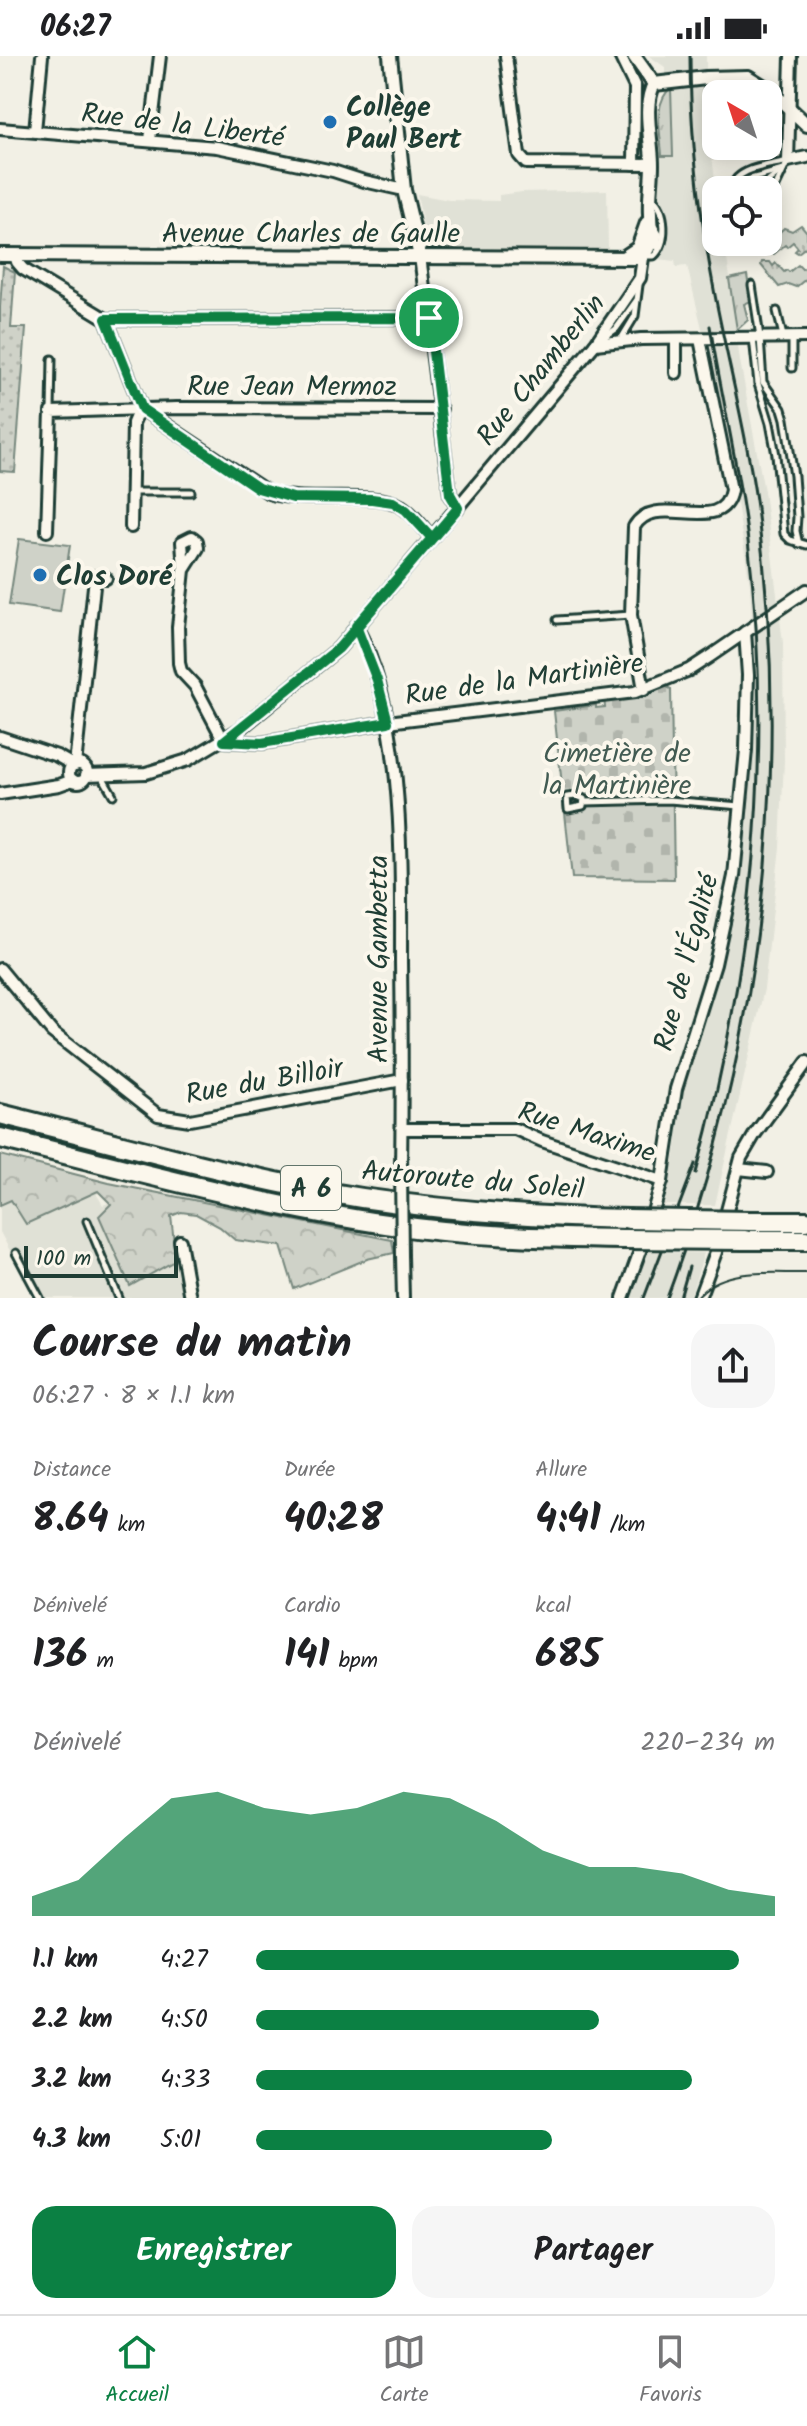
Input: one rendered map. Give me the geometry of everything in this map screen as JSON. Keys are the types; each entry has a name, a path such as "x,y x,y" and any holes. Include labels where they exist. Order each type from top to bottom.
{"highway":[{"name":"Autoroute du Soleil","path":"0,1114 274,1181 361,1198 491,1213 628,1219 807,1221"},
{"name":"Autoroute du Soleil","path":"0,1138 342,1217 482,1235 807,1240"}],"street":[{"path":"35,131 42,56"},
{"path":"150,140 160,56"},
{"path":"390,56 404,190 420,256 450,494 458,508"},
{"path":"506,56 519,155 523,160 530,165 652,164"},
{"path":"620,56 635,87 634,164"},
{"path":"634,56 654,84"},
{"path":"791,56 786,166 807,157"},
{"path":"641,252 650,244 650,93 654,84 734,76 753,80"},
{"path":"782,101 807,125"},
{"name":"Rue de la Liberté","path":"0,129 217,147 263,155 404,190"},
{"name":"Avenue Charles de Gaulle","path":"0,255 638,258 641,252"},
{"name":"Rue Chamberlin","path":"86,775 146,773 188,760 224,741 330,657 595,344 640,278 641,252"},
{"path":"15,255 23,269 106,319 429,318"},
{"path":"106,319 142,409 269,493 293,498 393,502 406,510 432,538"},
{"path":"595,344 621,340 807,337"},
{"path":"676,339 676,373"},
{"path":"644,690 631,615 632,532 637,521 652,512 713,512 724,507 730,497 731,484 700,339"},
{"path":"131,527 133,423 142,409"},
{"name":"Rue Jean Mermoz","path":"51,412 441,409"},
{"path":"47,531 51,412"},
{"path":"184,570 178,627 179,663 224,741"},
{"path":"73,780 69,772 74,765 95,577"},
{"name":"Rue de la Martinière","path":"224,741 262,743 388,722 644,690 689,670 807,590"},
{"name":"Avenue Gambetta","path":"356,626 377,680 388,722 401,854 403,1298"},
{"name":"Rue de l'Égalité","path":"623,1298 662,1181 676,1089 725,926 741,806 748,675 745,632"},
{"path":"0,737 83,766 86,775 81,781 0,794"},
{"name":"Rue du Billoir","path":"0,969 52,1032 158,1115 166,1118 190,1120 402,1080"},
{"path":"701,1298 747,1145 807,1062"},
{"name":"Rue Maxime","path":"402,1129 515,1129 662,1181"},
{"path":"738,1169 767,1172"},
{"path":"180,1241 190,1298"}],"lane":[{"path":"738,176 786,166"},
{"path":"760,176 786,166"},
{"path":"775,176 786,166"},
{"path":"781,176 786,166"},
{"path":"641,252 654,256 661,250 664,237 659,207 651,198"},
{"path":"621,340 635,316 640,278"},
{"path":"752,285 758,384 776,455 784,534 790,540 807,545"},
{"path":"595,344 616,329 636,300"},
{"path":"777,311 788,337 792,368"},
{"path":"756,337 763,382 782,409 785,419 794,476 799,544"},
{"path":"51,412 52,359"},
{"path":"133,492 191,492"},
{"path":"557,620 631,615"},
{"path":"101,775 113,795"},
{"path":"584,802 673,801 741,806"},
{"path":"87,1221 119,1298"},
{"path":"16,1253 40,1298"}],"shaded area":[{"path":"649,56 706,56 706,80 702,80 702,160 713,160 714,176 702,176 702,256 726,256 740,361 764,491 783,643 784,761 780,847 764,989 715,1205 664,1205 675,1154 687,1058 728,935 740,868 754,659 750,586 724,420 687,266 676,267 675,261 649,258 657,185 657,152 670,151 665,67"},
{"path":"607,190 608,248 427,248 417,194 449,200 499,201 499,195 522,192"},
{"path":"98,1191 103,1205 117,1199 171,1216 184,1298 35,1298 0,1232 0,1205 10,1200 26,1224"},
{"path":"647,1252 704,1253 690,1298 631,1298"}],"green space":[{"path":"671,88 673,156 662,156 659,129 661,102"},
{"path":"801,225 807,232 807,246 798,253 793,242 782,247 782,230 792,231"},
{"path":"762,262 770,262 773,266 776,263 784,272 798,265 807,270 807,278 796,287 788,284 779,287 761,265"},
{"path":"3,266 15,272 11,328 26,328 15,472 0,471"},
{"path":"747,275 751,301 744,304 748,320 737,330 729,279"},
{"name":"Clos Doré","path":"19,539 70,545 60,612 9,605"},
{"name":"Cimetière de la Martinière","path":"665,686 671,689 674,879 572,878 554,711 596,705 596,708 605,707 604,698 641,694"},
{"path":"0,1155 109,1183 392,1240 394,1253 367,1259 294,1289 281,1246 235,1240 220,1227 196,1214 181,1212 171,1216 176,1260 130,1286 99,1216 111,1204 98,1191 26,1224 11,1200 0,1205"}],"tram line":[{"path":"696,1298 707,1288 733,1276 807,1273"}],"railway":[{"path":"667,1298 700,1202 726,1104 747,1005 761,905 769,804 771,703 767,601 756,500 705,236 694,146 690,56"},
{"path":"696,1173 715,1096 744,939 758,779 756,620 748,541 710,326"},
{"path":"644,1298 695,1164"},
{"path":"680,1298 689,1267"}],"place":[{"name":"Collège Paul Bert","path":"330,122"},
{"name":"Clos Doré","path":"40,575"}],"route":[{"path":"429,318 106,319 142,409 258,488 293,498 393,502 406,510 432,538 356,626 377,680 388,722 262,743 224,741 330,657 352,634 356,626 458,508 450,494 429,318"}]}
